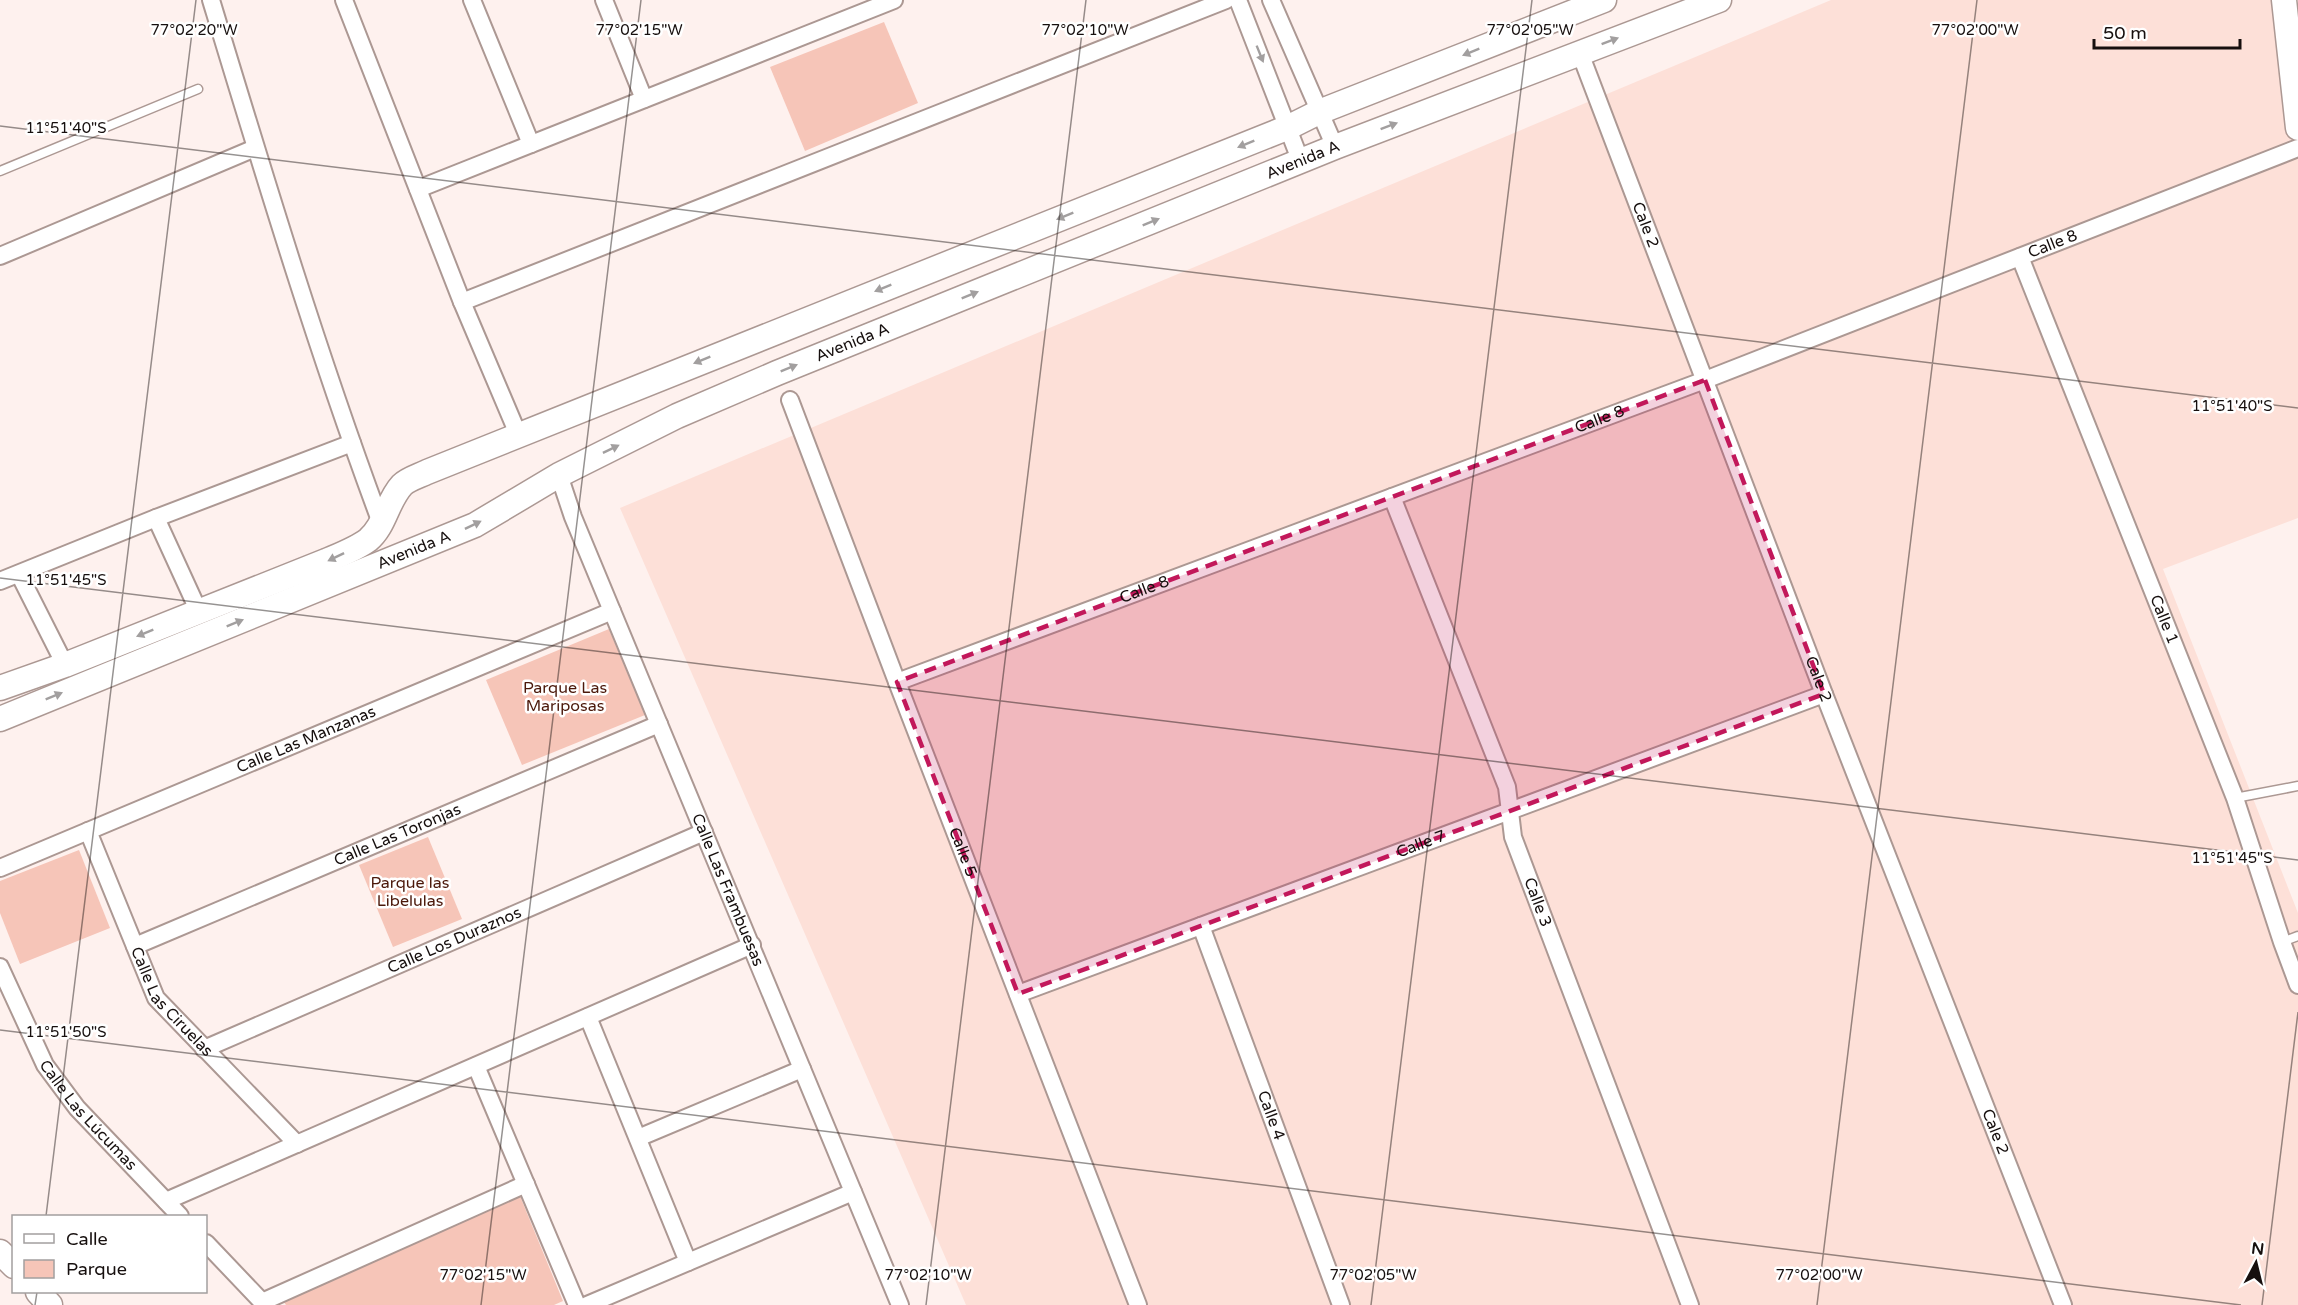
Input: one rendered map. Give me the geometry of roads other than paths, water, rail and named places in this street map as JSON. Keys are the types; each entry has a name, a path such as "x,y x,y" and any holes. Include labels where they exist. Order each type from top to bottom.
{"street":[{"path":"211,0 255,148 352,443 381,523"},
{"path":"344,0 462,302 518,434"},
{"path":"472,0 531,144"},
{"path":"604,0 644,99"},
{"path":"418,189 894,0"},
{"path":"462,302 1227,0"},
{"path":"1238,0 1301,162"},
{"path":"1270,0 1335,147"},
{"name":"Avenida A","path":"0,688 65,665 355,548 369,539 381,523 403,484 518,434 1604,0"},
{"name":"Avenida A","path":"0,719 475,525 559,475 677,416 777,373 1335,147 1719,0"},
{"path":"2284,0 2298,122"},
{"name":"Cale 2","path":"1580,53 1824,694 2063,1305"},
{"path":"0,256 255,148"},
{"name":"Calle 8","path":"897,682 1705,380 2298,148"},
{"name":"Calle 1","path":"2020,257 2235,798 2298,985"},
{"name":"Calle 5","path":"790,400 1138,1305"},
{"path":"0,582 156,518 352,443"},
{"name":"Calle Las Frambuesas","path":"559,475 573,517 752,945 897,1304"},
{"name":"Calle 3","path":"1392,497 1507,787 1513,837 1690,1305"},
{"path":"156,518 199,612"},
{"path":"19,574 65,665"},
{"name":"Calle Las Manzanas","path":"0,868 612,611"},
{"name":"Calle 7","path":"1017,994 1824,694"},
{"name":"Calle Las Toronjas","path":"135,946 660,724"},
{"name":"Calle Las Ciruelas","path":"88,831 156,998 297,1143"},
{"name":"Calle Los Duraznos","path":"204,1049 704,832"},
{"name":"Calle 4","path":"1201,926 1341,1305"},
{"path":"166,1201 752,945"},
{"name":"Calle Las Lúcumas","path":"0,967 7,1001 45,1065 77,1108 179,1215"},
{"path":"588,1017 688,1262"},
{"path":"476,1066 577,1305"},
{"path":"638,1138 802,1069"},
{"path":"207,1244 263,1303 526,1184"},
{"path":"587,1305 853,1192"},
{"path":"0,1252 12,1264"},
{"path":"39,1293 50,1305"}],"lane":[{"path":"0,171 198,89"},
{"path":"2235,798 2298,786"},
{"path":"2282,942 2298,936"}],"park label":[{"name":"Parque Las Mariposas","path":"565,697"},
{"name":"Parque las Libelulas","path":"410,892"}]}
